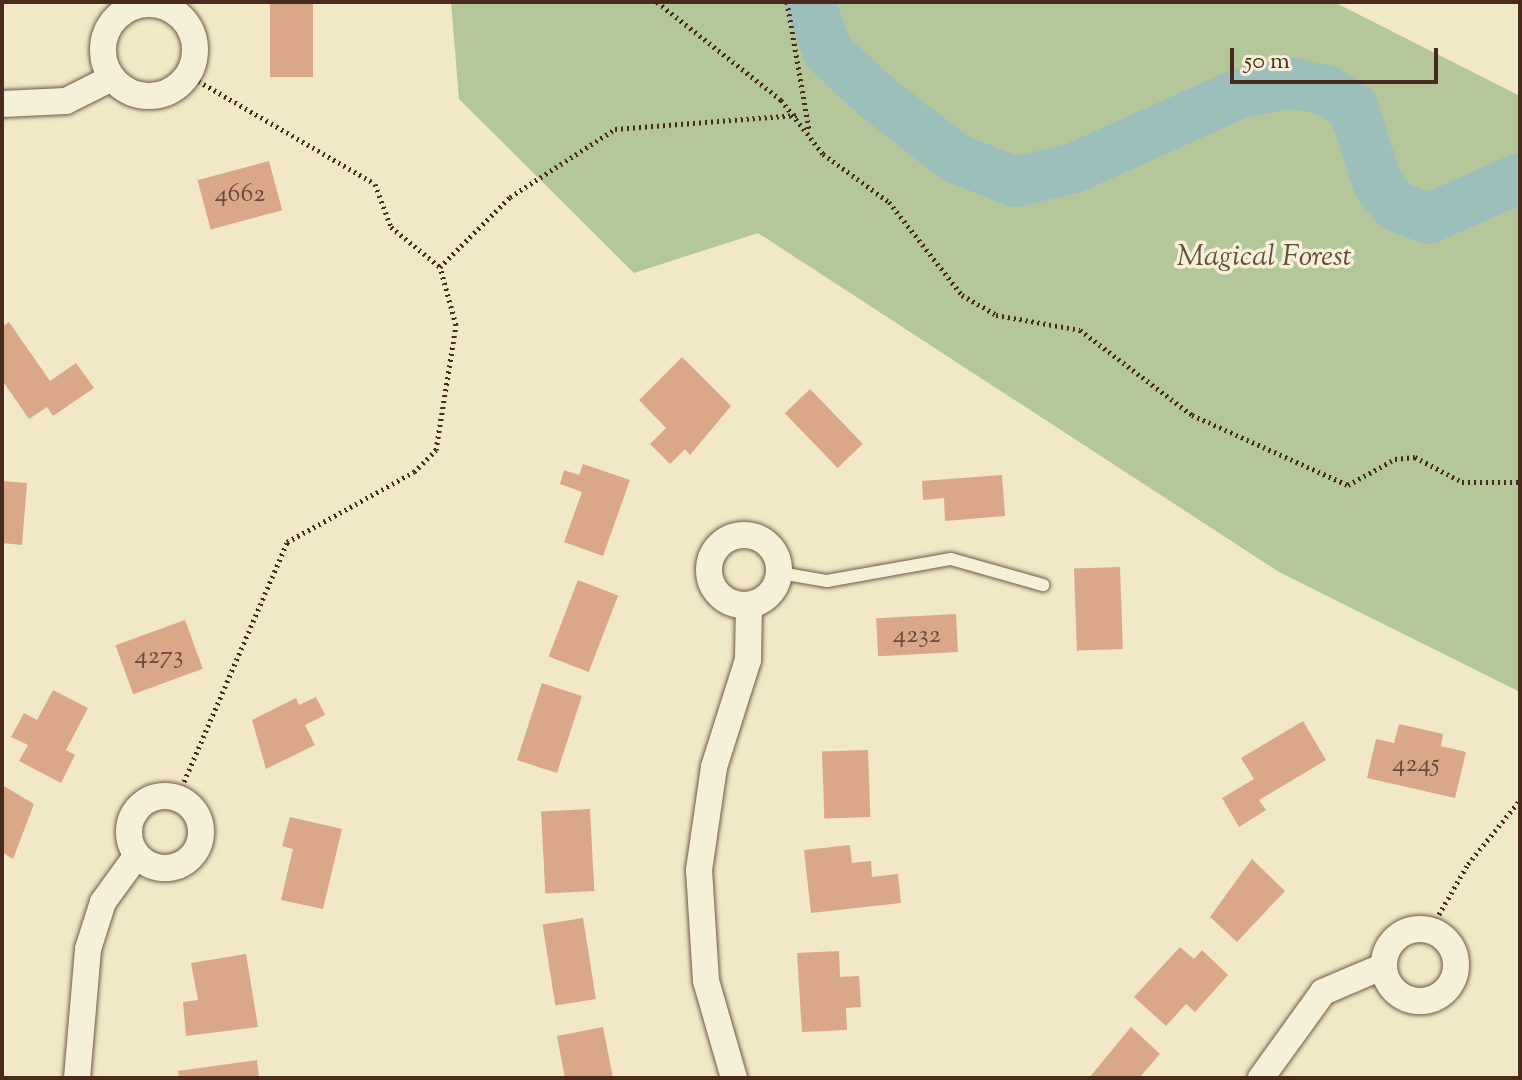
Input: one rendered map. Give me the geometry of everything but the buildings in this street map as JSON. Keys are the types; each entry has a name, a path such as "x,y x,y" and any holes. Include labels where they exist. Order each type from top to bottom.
{"street":[{"path":"147,4 185,21 194,39 188,75 167,93 144,96 112,78 104,38 128,9 147,4"},
{"path":"2,104 66,101 112,78"},
{"path":"735,535 755,535 778,558 780,573 774,589 749,605 716,593 709,561 716,546 735,535"},
{"path":"734,1078 706,981 699,870 714,767 748,660 749,605"},
{"path":"159,796 177,798 201,823 194,854 168,869 137,855 129,828 134,814 159,796"},
{"path":"77,1078 88,949 103,902 137,855"},
{"path":"1261,1078 1323,992 1384,966 1403,933 1430,930 1445,939 1457,968 1434,999 1400,996 1384,966"}],"lane":[{"path":"780,573 827,581 951,559 1043,585"}],"path":[{"path":"657,2 781,100 797,115 811,137 889,202 962,295 996,315 1080,330 1192,415 1348,485 1395,459 1415,457 1462,482 1520,482"},
{"path":"787,2 811,137"},
{"path":"177,798 287,542 338,510 380,490 436,450 444,426 445,372 456,325 440,267 416,253 391,227 375,184 188,75"},
{"path":"440,267 510,197 615,129 797,115"},
{"path":"1430,930 1468,864 1520,800"}],"green space":[{"name":"Magical Forest","path":"451,2 1334,2 1520,96 1520,692 1279,572 758,233 634,273 459,99"}],"waterway":[{"path":"810,2 828,52 879,99 955,158 1015,182 1074,168 1238,94 1292,83 1326,90 1353,107 1378,185 1396,206 1428,219 1520,178"}]}
